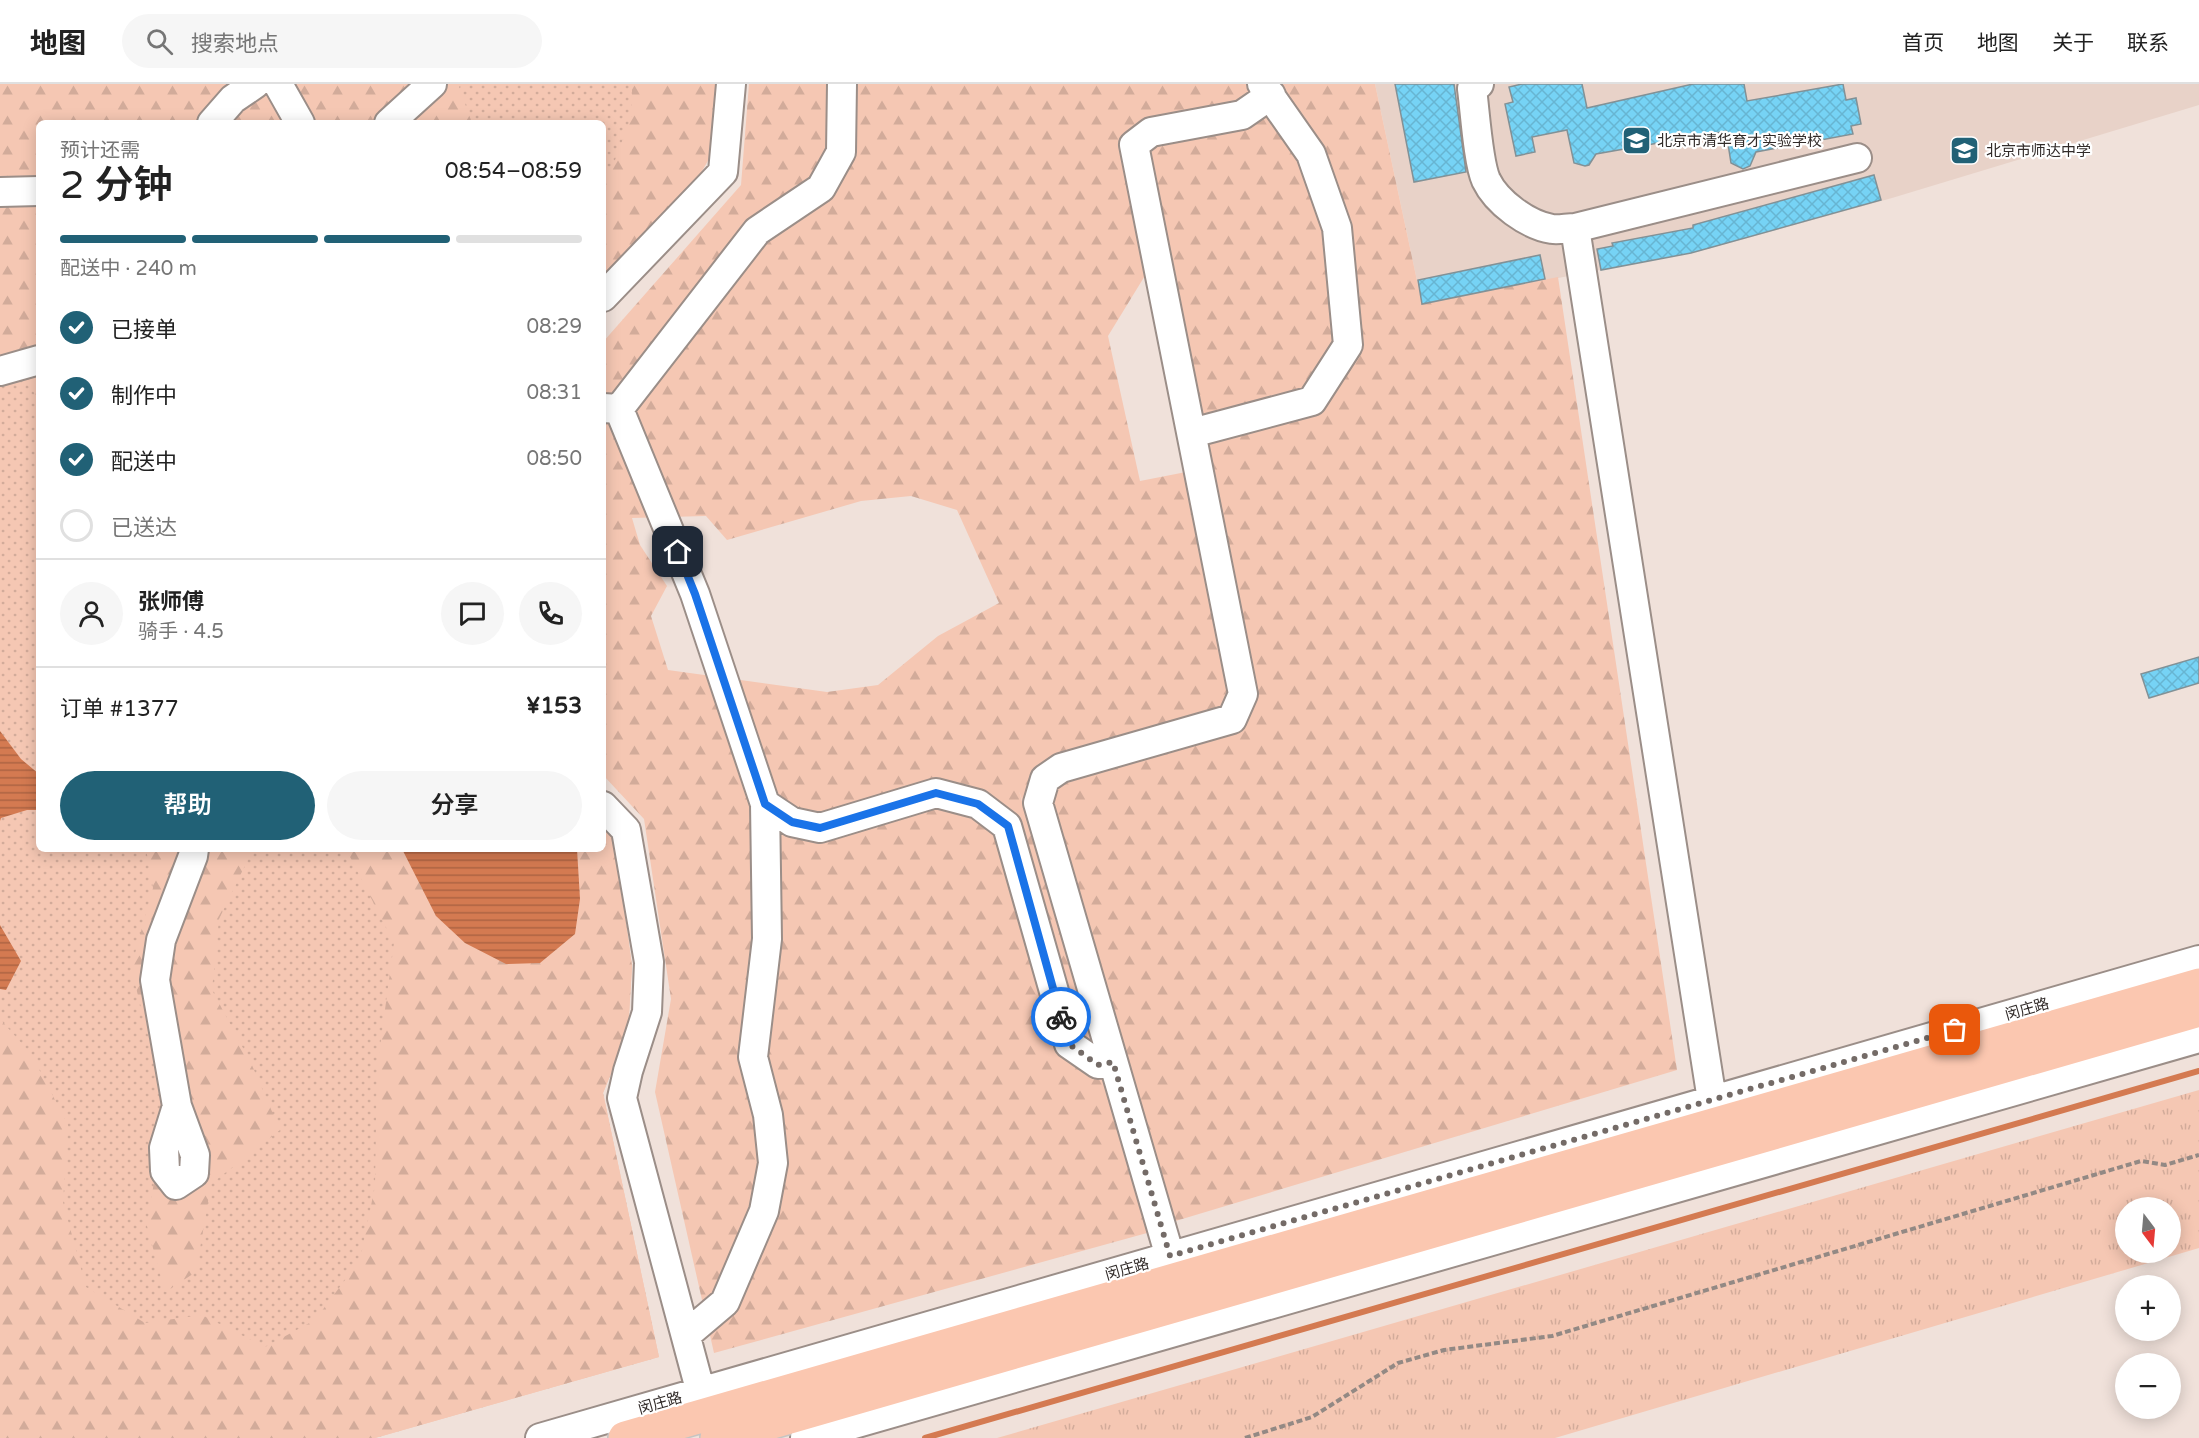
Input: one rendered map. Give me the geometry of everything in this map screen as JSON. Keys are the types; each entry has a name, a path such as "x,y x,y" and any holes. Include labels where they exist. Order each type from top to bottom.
{"main road":[{"name":"闵庄路","path":"708,1415 1173,1268 2199,985"},
{"name":"闵庄路","path":"625,1438 2199,1010"}],"street":[{"path":"215,120 233,99 255,84"},
{"path":"278,84 298,120"},
{"path":"392,120 432,84"},
{"path":"606,294 723,172 731,84"},
{"path":"686,1335 725,1302 764,1211 773,1163 768,1115 753,1057 767,939 765,804 695,594 611,408 758,231 821,188 841,152 842,84"},
{"path":"1479,84 1472,88 1486,181 1517,214 1532,223 1553,230 1575,228 1857,158"},
{"path":"1173,1268 1038,803 1045,779 1061,768 1232,719 1242,694 1134,145 1151,132 1242,115 1267,90 1311,154 1337,228 1348,345 1312,401 1192,433"},
{"path":"0,192 36,191"},
{"path":"1575,228 1712,1100"},
{"path":"0,371 36,361"},
{"path":"765,804 792,822 820,828 936,793 978,804 1008,826 1069,1044 1098,1065 1113,1062"},
{"path":"606,809 626,830 649,962 647,1012 622,1098 708,1415 663,1438"},
{"path":"177,1106 155,980 161,940 193,852"},
{"name":"闵庄路","path":"1173,1268 1712,1100 2199,960"},
{"path":"806,1438 2199,1038"},
{"name":"闵庄路","path":"540,1438 708,1415"}],"path":[{"path":"1245,1438 1312,1418 1398,1363 1444,1350 1552,1336 2141,1161 2165,1165 2199,1155"}],"shaded area":[{"name":"北京市清华育才实验学校","path":"1375,84 2199,84 2199,105 1892,198 1700,251 1422,304"},
{"path":"0,731 21,759 36,772 36,810 27,810 1,818 0,821"},
{"path":"404,852 577,852 580,899 575,934 540,963 506,964 465,943 436,916"},
{"path":"0,925 21,961 6,990 0,989"}],"green space":[{"path":"0,84 719,84 606,277 606,120 36,120 36,852 606,852 606,828 614,835 632,966 628,1032 603,1093 659,1357 375,1438 0,1327"},
{"path":"0,84 461,84 459,87 471,120 36,120 36,396 0,357"},
{"path":"632,84 719,84 714,150 697,180 606,279 606,173 612,168 632,115"},
{"path":"749,84 1375,84 1422,304 1558,277 1677,1070 1169,1223 1019,791 1147,1233 714,1353 655,1092 671,999 644,819 606,778 606,339 741,185","holes":["1146,274 1186,472 1140,481 1108,336","911,496 957,510 999,603 938,636 878,685 827,692 668,670 651,616 667,586 640,545 632,518 706,516 727,540 861,501"]},
{"path":"614,835 632,966 628,1032 603,1093 659,1357 375,1438 0,1438 0,1019 31,1054 68,1125 63,1202 86,1287 145,1323 202,1315 265,1347 315,1320 360,1260 375,1186 377,1069 394,943 348,852 404,852 436,916 580,899 577,852 606,852 606,836"},
{"path":"147,852 252,852 219,919 212,990 251,1063 280,1130 211,1184 196,1272 165,1292 147,1226 166,1106 131,968 153,888"},
{"path":"2199,1090 2199,1248 2181,1253 2181,1197 2115,1197 2115,1263 2148,1263 1555,1438 997,1438"}],"building":[{"path":"1395,84 1454,84 1466,172 1414,182"},
{"path":"1522,84 1582,84 1587,108 1693,84 1744,84 1747,101 1843,84 1846,100 1856,98 1861,124 1851,126 1853,134 1756,152 1750,166 1743,169 1731,163 1726,131 1596,154 1589,165 1585,166 1574,163 1567,130 1532,137 1535,152 1516,156 1505,104 1513,102 1509,87"},
{"path":"1874,175 1881,200 1691,253 1601,270 1597,249 1613,246 1612,243 1693,228 1693,225"},
{"path":"1540,255 1545,279 1422,304 1418,280"},
{"path":"2199,657 2199,683 2149,698 2141,674"}],"waterway":[{"path":"925,1438 2199,1071"}],"way so far":[{"path":"1061,1017 1069,1044 1098,1065 1113,1062 1170,1256 1955,1030"}],"place":[{"name":"北京市清华育才实验学校","path":"1636,141"},
{"name":"北京市师达中学","path":"1965,151"}],"route":[{"path":"678,552 695,594 765,804 792,822 820,828 936,793 978,804 1008,826 1061,1017"}]}
